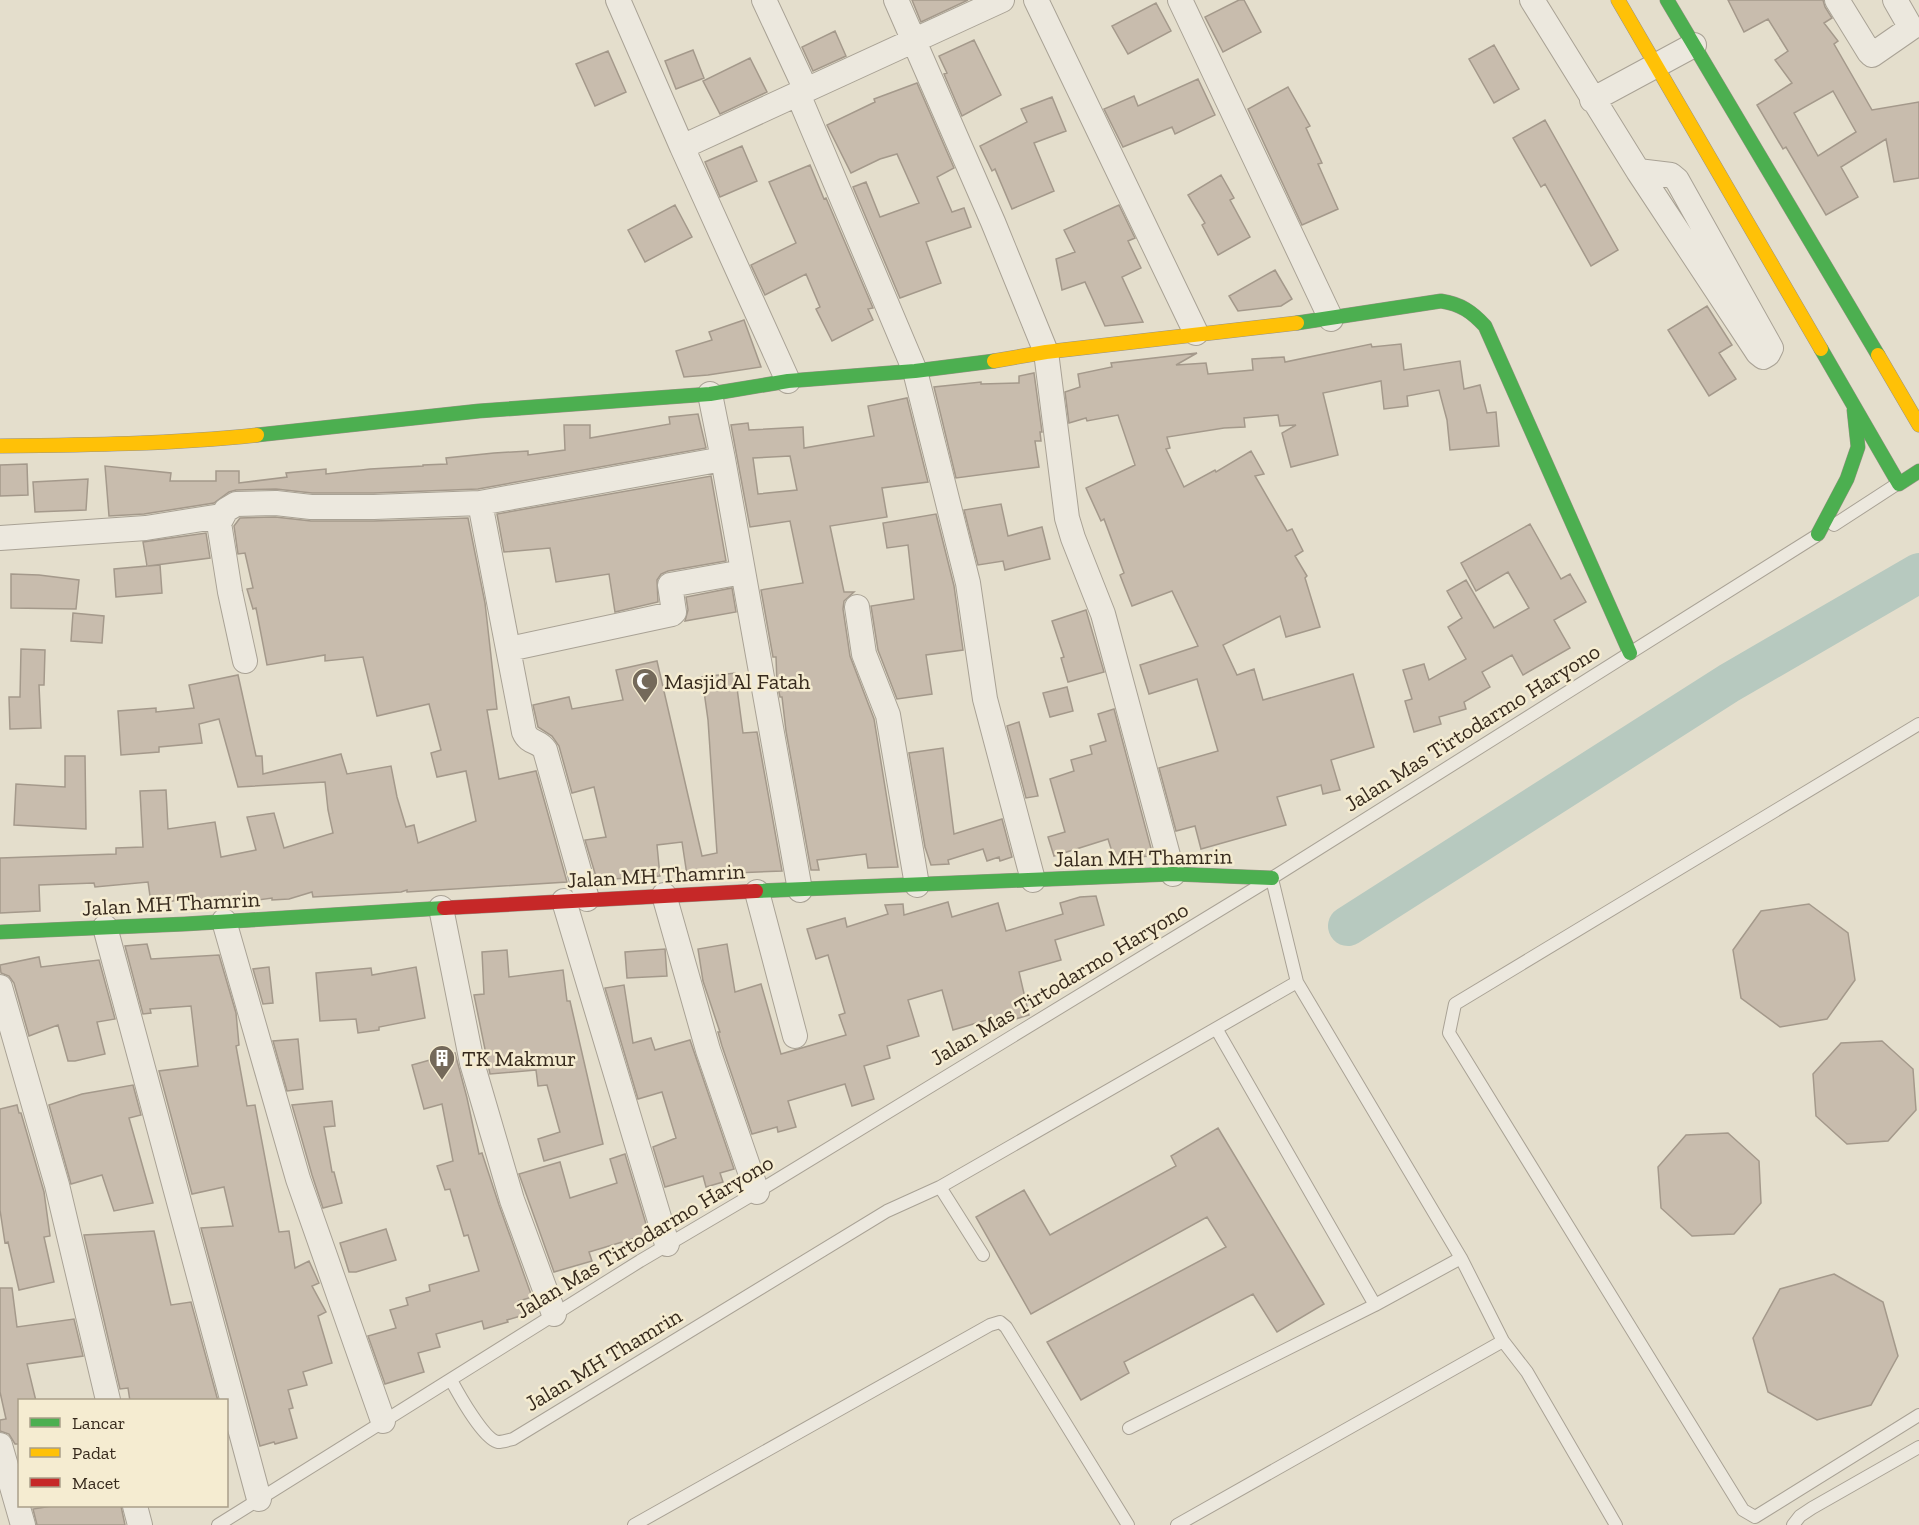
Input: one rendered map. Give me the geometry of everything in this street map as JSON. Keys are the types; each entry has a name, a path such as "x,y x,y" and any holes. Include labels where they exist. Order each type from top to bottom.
{"main road":[{"path":"1618,0 1899,484"},
{"path":"1667,0 1919,425"},
{"path":"0,446 102,445 219,439 479,411 710,394 788,381 915,371 1196,333 1331,319 1441,301 1458,303 1485,326 1630,653"},
{"path":"1892,379 1910,387"},
{"path":"1818,534 1847,479 1858,447 1854,407"},
{"name":"Jalan Mas Tirtodarmo Haryono","path":"1899,484 1919,471"},
{"name":"Jalan MH Thamrin","path":"0,932 664,895 1173,874 1272,878"}],"street":[{"path":"618,0 681,147 788,381"},
{"path":"764,0 915,371 968,583 985,699 1033,880"},
{"path":"896,0 993,222 1046,352 1067,518 1103,614 1173,874"},
{"path":"681,147 1002,0"},
{"path":"1036,0 1196,333"},
{"path":"1180,0 1331,319"},
{"path":"1532,0 1592,100 1638,171 1758,353 1763,357 1768,354 1771,348 1681,185 1671,175 1638,171"},
{"path":"1838,0 1872,55 1911,28 1895,0"},
{"path":"1592,100 1694,45"},
{"path":"710,394 800,890"},
{"path":"245,661 230,592 219,523 226,510 236,504 276,502 311,507 374,507 480,503 723,459"},
{"path":"480,503 524,732 528,739 545,750 576,900 667,1245"},
{"path":"0,538 146,528 221,516"},
{"path":"509,649 672,614 674,612 670,585 743,572"},
{"path":"857,607 864,654 888,715 917,885"},
{"path":"757,892 795,1036"},
{"path":"664,895 708,1050 757,1192"},
{"path":"441,908 472,1063 512,1200 554,1314"},
{"path":"224,921 298,1179 383,1421"},
{"path":"105,927 259,1499"},
{"path":"0,987 57,1185 108,1399"},
{"path":"7,1450 18,1502"},
{"path":"19,1507 23,1525"},
{"path":"135,1507 140,1525"}],"lane":[{"name":"Jalan Mas Tirtodarmo Haryono","path":"218,1525 554,1314 1272,878 1899,484"},
{"path":"1919,724 1455,1004 1449,1033 1743,1510 1755,1517 1919,1415"},
{"path":"1272,878 1297,982 1461,1258 1503,1341 1527,1372 1616,1525"},
{"name":"Jalan MH Thamrin","path":"451,1380 462,1401 489,1438 498,1442 513,1439 887,1211 940,1187 1297,982"},
{"path":"1217,1030 1375,1305"},
{"path":"940,1187 983,1255"},
{"path":"1129,1428 1375,1305 1461,1258"},
{"path":"635,1525 990,1325 1000,1322 1006,1327 1128,1525"},
{"path":"1177,1525 1503,1341"},
{"path":"1793,1525 1806,1512 1919,1447"}],"building":[{"path":"912,0 968,0 921,22"},
{"path":"1239,0 1244,0 1261,32 1223,52 1205,17"},
{"path":"1728,0 1823,0 1832,18 1824,23 1838,41 1834,44 1872,110 1919,102 1919,178 1894,182 1886,139 1841,167 1858,197 1826,215 1786,147 1783,149 1757,105 1792,83 1775,60 1788,51 1768,19 1744,32","holes":["1833,91 1856,132 1818,156 1794,113"]},
{"path":"1156,3 1171,31 1128,54 1112,26"},
{"path":"835,31 846,56 813,71 802,47"},
{"path":"974,40 1001,95 962,116 939,56"},
{"path":"1494,45 1519,89 1494,103 1469,59"},
{"path":"693,50 704,78 676,89 665,61"},
{"path":"608,51 626,92 595,106 576,64"},
{"path":"750,58 767,92 720,114 703,81"},
{"path":"1198,79 1215,115 1175,134 1172,127 1123,147 1104,109 1134,96 1138,106"},
{"path":"917,83 954,168 937,177 952,212 964,208 971,227 926,242 941,283 900,298 853,187 866,182 880,217 919,203 897,154 880,159 851,173 827,125 875,102 874,99"},
{"path":"1288,87 1310,126 1306,128 1322,163 1318,164 1338,209 1302,225 1248,109"},
{"path":"1052,97 1066,131 1034,143 1054,191 1012,209 995,169 992,171 980,146 1027,122 1021,109"},
{"path":"1545,120 1618,250 1591,266 1545,184 1541,187 1513,138"},
{"path":"742,146 757,181 720,197 705,162"},
{"path":"810,165 873,308 868,309 873,320 832,341 816,309 820,307 806,274 765,295 751,265 796,243 769,182"},
{"path":"1221,175 1234,198 1230,200 1250,237 1218,255 1202,225 1205,223 1188,195"},
{"path":"675,205 692,237 645,262 628,230"},
{"path":"1119,205 1135,238 1128,241 1141,268 1122,277 1143,322 1105,326 1085,282 1062,290 1056,259 1075,252 1064,230"},
{"path":"1275,270 1292,299 1281,306 1238,311 1229,296"},
{"path":"1707,306 1732,345 1719,353 1736,379 1709,396 1668,330"},
{"path":"744,320 761,367 684,377 676,351 712,340 709,332"},
{"path":"1371,344 1372,347 1401,344 1404,370 1460,361 1464,389 1480,385 1487,413 1496,412 1499,446 1450,450 1447,420 1439,390 1407,396 1408,406 1384,409 1381,381 1323,393 1338,455 1291,467 1282,433 1296,425 1280,426 1278,415 1244,418 1245,427 1167,437 1170,448 1166,449 1184,487 1215,470 1216,472 1251,451 1264,474 1255,476 1287,531 1292,529 1303,551 1295,556 1307,576 1305,578 1320,627 1286,637 1280,616 1223,645 1237,675 1254,669 1263,700 1353,674 1374,747 1331,760 1340,790 1323,794 1321,785 1277,797 1286,825 1201,849 1195,826 1176,831 1159,768 1218,751 1197,679 1149,694 1140,665 1198,646 1172,591 1132,606 1120,575 1124,573 1104,519 1101,521 1086,488 1135,465 1118,415 1087,421 1086,418 1069,423 1065,392 1080,387 1078,374 1112,367 1111,363 1197,353 1176,365 1206,363 1208,374 1253,370 1252,359 1284,357 1285,362"},
{"path":"1034,373 1042,432 1040,432 1041,441 1035,441 1039,467 956,478 934,387 981,382 981,384 1019,383 1019,376"},
{"path":"907,398 928,482 882,488 887,517 830,526 844,592 854,592 844,601 843,609 850,656 874,719 898,867 868,868 866,854 817,860 819,870 811,870 782,697 780,697 777,683 776,657 773,657 761,590 803,583 790,521 750,527 731,425 748,423 749,430 803,427 804,448 874,436 868,406","holes":["790,456 797,490 758,494 753,458"]},
{"path":"698,414 706,448 478,489 374,493 312,493 276,489 236,490 229,492 214,503 144,514 109,516 105,466 171,473 170,481 216,481 216,471 239,471 239,483 287,477 286,473 326,469 326,474 447,464 446,458 494,453 528,451 528,455 565,450 564,425 590,425 590,438 670,424 669,417"},
{"path":"27,464 28,495 0,496 0,465"},
{"path":"711,476 726,561 661,574 657,580 658,602 615,612 609,574 556,582 550,548 504,552 497,514"},
{"path":"88,479 86,510 35,512 33,482"},
{"path":"1001,504 1008,536 1042,527 1050,559 1005,570 1003,561 978,565 964,510"},
{"path":"936,514 954,586 963,650 926,655 932,694 897,699 878,650 871,606 914,599 908,545 887,548 883,523"},
{"path":"275,517 311,521 468,518 485,603 497,709 487,710 499,779 536,771 567,882 313,897 312,892 289,899 272,900 272,898 196,905 195,899 151,903 148,882 95,887 94,883 39,885 40,911 0,913 0,858 116,854 116,848 143,847 140,791 166,790 168,829 215,822 221,857 256,850 247,817 274,813 284,848 333,833 325,782 238,787 219,719 199,724 202,743 159,747 159,752 121,755 118,711 156,708 156,712 194,708 189,685 238,675 256,756 262,756 263,774 341,754 347,774 391,766 406,827 414,825 418,843 476,821 466,771 437,777 431,753 441,750 429,704 377,716 363,657 325,661 325,655 267,665 256,608 253,609 247,589 253,588 245,553 238,554 234,526 240,518"},
{"path":"1530,524 1561,579 1570,574 1586,602 1554,620 1570,648 1523,675 1512,655 1482,672 1490,687 1464,702 1466,709 1439,717 1441,724 1414,732 1405,701 1412,699 1403,670 1424,664 1429,680 1466,659 1448,627 1462,618 1447,591 1466,580 1494,628 1529,608 1508,572 1476,591 1461,563"},
{"path":"206,533 210,558 148,566 160,565 162,593 116,597 114,569 147,566 143,542"},
{"path":"11,574 79,580 76,609 11,608"},
{"path":"732,588 736,612 685,621 688,610 686,597"},
{"path":"1086,610 1104,672 1068,682 1061,658 1064,657 1052,621"},
{"path":"73,613 104,616 102,643 71,641"},
{"path":"21,649 45,650 44,685 39,685 41,728 10,729 9,697 20,697"},
{"path":"657,661 702,856 717,853 708,720 702,677 735,673 743,733 757,732 782,871 687,875 682,842 657,845 660,876 597,880 585,840 606,837 594,787 572,793 559,746 552,736 538,727 533,705 569,697 572,709 623,700 616,670"},
{"path":"1067,687 1073,711 1050,717 1043,693"},
{"path":"1114,709 1153,856 1114,858 1108,839 1054,856 1048,837 1065,832 1050,779 1074,771 1071,760 1092,754 1090,746 1106,741 1098,714"},
{"path":"1019,722 1038,796 1026,798 1007,726"},
{"path":"943,748 954,834 1002,819 1012,857 1000,861 999,857 987,861 983,849 948,860 949,864 931,865 925,847 909,753"},
{"path":"65,756 85,756 86,829 14,825 16,784 65,787"},
{"path":"1096,896 1104,925 1055,940 1061,960 1019,972 1029,1015 1002,1023 1000,1016 953,1030 942,990 908,1000 919,1036 887,1046 890,1058 864,1066 874,1099 852,1106 845,1084 788,1101 796,1127 778,1132 777,1127 752,1134 703,981 698,949 727,944 735,992 761,984 781,1054 846,1035 839,1015 845,1013 828,955 816,959 807,929 845,918 847,927 888,914 885,905 903,904 904,915 948,902 952,917 998,903 1006,931 1063,914 1060,903 1080,897"},
{"path":"1809,904 1848,933 1855,980 1827,1019 1780,1027 1741,998 1733,950 1761,911"},
{"path":"147,944 151,959 219,955 236,1013 239,1045 236,1046 247,1106 255,1105 279,1232 289,1231 295,1268 309,1261 319,1283 312,1286 326,1312 318,1316 332,1363 303,1372 307,1385 288,1390 293,1408 289,1409 297,1438 260,1446 201,1228 233,1226 224,1187 192,1194 159,1071 198,1066 191,1006 150,1009 151,1013 143,1014 125,946"},
{"path":"665,949 667,976 627,978 625,952"},
{"path":"507,950 509,977 563,970 567,1001 570,1001 603,1144 544,1161 538,1139 560,1132 547,1085 538,1086 536,1070 490,1074 474,995 484,994 482,952"},
{"path":"39,957 41,967 99,960 115,1019 97,1022 105,1054 68,1061 58,1025 29,1036 14,983 9,976 1,973 0,965"},
{"path":"269,967 273,1003 263,1004 253,969"},
{"path":"416,967 425,1018 358,1033 356,1019 320,1021 316,973 371,968 372,975"},
{"path":"624,985 633,1043 651,1038 655,1050 690,1040 734,1169 720,1173 723,1182 706,1187 703,1176 665,1187 653,1147 676,1138 662,1092 638,1099 605,988"},
{"path":"298,1039 303,1089 287,1091 273,1041"},
{"path":"1882,1041 1913,1069 1916,1110 1888,1141 1847,1144 1816,1116 1813,1074 1841,1043"},
{"path":"455,1053 479,1154 482,1153 532,1297 519,1301 524,1315 507,1320 508,1322 484,1329 482,1321 436,1334 440,1347 418,1353 424,1372 385,1384 368,1336 396,1328 390,1310 408,1305 406,1298 430,1291 429,1285 479,1271 468,1235 464,1236 450,1189 445,1190 437,1166 453,1161 442,1104 424,1109 412,1065"},
{"path":"133,1085 141,1115 129,1118 153,1203 114,1211 102,1175 71,1184 49,1105 82,1094"},
{"path":"332,1101 335,1126 324,1127 332,1172 334,1172 342,1203 323,1208 292,1105"},
{"path":"17,1105 44,1192 50,1236 44,1237 54,1282 19,1290 8,1242 5,1243 0,1210 0,1109"},
{"path":"1218,1128 1324,1304 1277,1332 1253,1294 1124,1362 1129,1373 1081,1400 1047,1342 1226,1247 1207,1217 1031,1314 976,1217 1024,1190 1050,1235 1176,1166 1171,1156"},
{"path":"1728,1133 1759,1161 1761,1203 1734,1234 1692,1236 1661,1208 1658,1167 1686,1135"},
{"path":"625,1154 649,1234 589,1252 592,1261 554,1272 519,1174 560,1162 570,1198 617,1183 610,1159"},
{"path":"386,1229 396,1260 349,1272 340,1243"},
{"path":"154,1231 171,1305 191,1302 217,1399 130,1399 128,1388 120,1389 84,1235"},
{"path":"1834,1274 1883,1302 1898,1356 1871,1405 1817,1420 1768,1392 1753,1338 1780,1289"},
{"path":"0,1288 12,1288 17,1327 74,1319 83,1356 27,1364 36,1399 18,1399 18,1444 15,1444 9,1434 0,1431 0,1420 6,1419 0,1392"},
{"path":"121,1507 125,1525 37,1525 33,1509"}],"waterway":[{"path":"1348,926 1729,683 1919,573"}],"traffic: fast":[{"path":"1667,0 1878,355"},
{"path":"1297,323 1441,301 1460,307 1480,321 1485,326 1630,653"},
{"path":"1821,349 1899,484 1919,471"},
{"path":"257,435 479,411 710,394 788,381 915,371 994,361"},
{"path":"1818,534 1847,479 1858,447 1854,410"},
{"path":"756,891 1173,874 1272,878"},
{"path":"0,932 185,924 444,908"}],"traffic: slow":[{"path":"1618,0 1821,349"},
{"path":"994,361 1046,352 1297,323"},
{"path":"1878,355 1919,425"},
{"path":"0,446 161,442 257,435"}],"traffic: jam":[{"path":"444,908 756,891"}],"place":[{"name":"Masjid Al Fatah","path":"645,704"},
{"name":"TK Makmur","path":"442,1081"}]}
